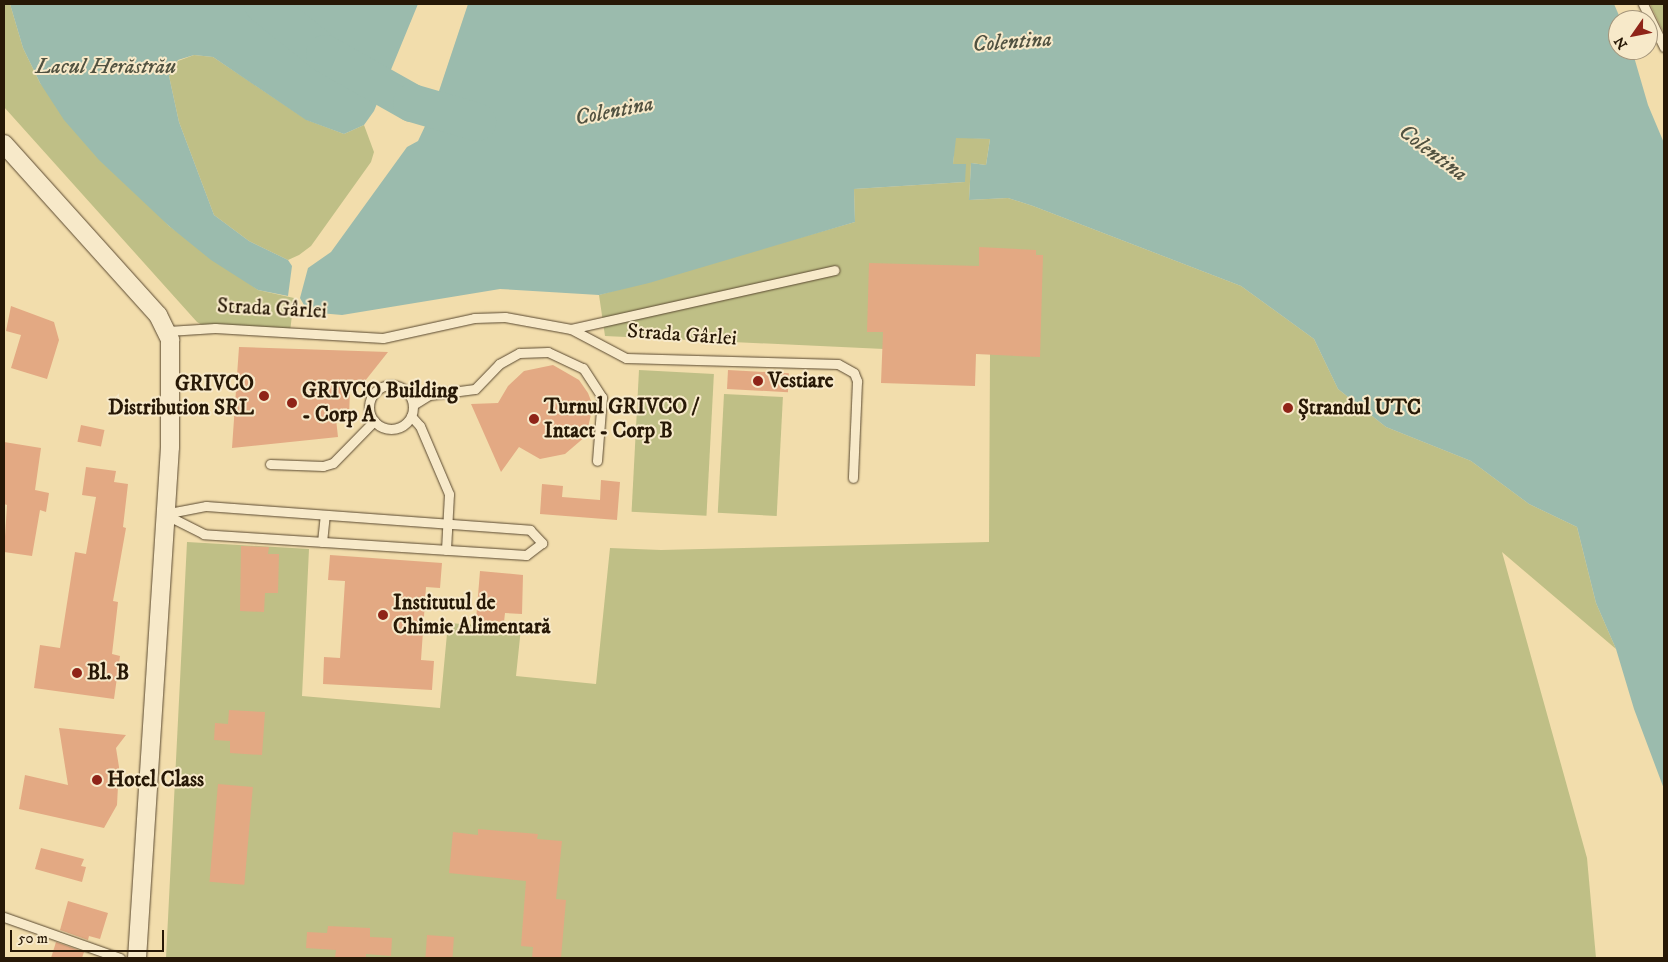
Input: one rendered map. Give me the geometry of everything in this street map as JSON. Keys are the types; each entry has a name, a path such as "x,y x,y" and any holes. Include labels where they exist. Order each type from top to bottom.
{"street":[{"path":"4,144 158,315 168,331 172,348 170,447 164,514 137,958"}],"lane":[{"path":"1643,4 1664,47"},
{"path":"571,329 834,270"},
{"name":"Strada Gârlei","path":"168,331 215,328 383,338 474,318 505,317 571,329 626,358 846,366 854,373 857,381 853,478"},
{"path":"413,405 428,395 476,389 499,364 519,353 548,352 583,368 602,397 597,461"},
{"path":"382,387 402,388 413,405 411,416 407,422 394,429 386,429 374,421 370,402 382,387"},
{"path":"411,416 420,426 449,494 449,524 446,550"},
{"path":"270,464 323,466 333,463 374,421"},
{"path":"206,506 530,530 542,543 526,555 204,534 164,514 206,506"},
{"path":"322,542 325,515"},
{"path":"4,917 120,958"}],"green space":[{"path":"4,4 10,4 23,48 40,83 169,226 258,290 294,298 290,332 207,328 197,322 4,107"},
{"path":"1650,4 1664,4 1664,33 1658,21 1658,10 1653,10"},
{"path":"194,55 213,57 307,120 344,134 364,125 374,152 371,162 311,246 299,255 288,260 249,241 214,215 179,122 169,76 178,61"},
{"path":"955,137 990,139 986,165 971,163 969,200 1008,198 1241,286 1314,339 1338,389 1386,427 1471,461 1529,504 1577,527 1596,603 1616,649 1502,552 1587,858 1596,958 166,958 187,542 309,549 302,696 440,708 448,623 521,628 516,676 596,684 610,548 661,550 989,542 990,354 605,336 599,295 855,222 854,189 965,182 953,164"},
{"path":"639,370 714,374 706,516 632,512"},
{"path":"724,394 783,397 777,516 718,513"}],"water":[{"name":"Lacul Herăstrău","path":"10,4 418,4 374,111 364,125 344,134 306,120 213,57 194,55 178,60 169,76 179,122 214,215 249,241 288,260 292,266 288,296 258,290 211,260 169,226 99,160 64,120 40,83 23,48"},
{"path":"468,4 1614,4 1617,10 1608,10 1608,60 1635,60 1648,105 1664,143 1664,789 1634,709 1616,649 1596,603 1577,527 1529,504 1471,461 1386,427 1338,389 1314,339 1241,286 1008,198 969,200 971,163 986,165 990,139 956,138 953,164 966,164 965,182 854,189 855,222 649,283 599,295 500,289 342,315 308,312 300,298 308,268 331,252 407,147 418,141 426,124 422,120 429,103 435,103"}],"building":[{"path":"979,247 1036,250 1036,255 1043,255 1040,357 976,354 975,386 881,383 883,332 867,332 869,263 979,266"},
{"path":"11,306 54,322 59,340 47,379 11,368 21,335 6,331"},
{"name":"GRIVCO Building - Corp A","path":"239,347 388,352 361,386 350,388 349,419 336,419 338,437 232,448"},
{"name":"Turnul GRIVCO / Intact - Corp B","path":"553,365 579,380 588,393 593,406 586,436 565,454 540,459 519,447 501,472 471,404 498,403 508,386 524,371"},
{"name":"Vestiare","path":"728,370 789,373 788,392 727,389"},
{"path":"81,425 104,430 101,447 77,442"},
{"path":"4,442 41,448 35,490 49,493 46,512 40,510 32,556 4,552 7,505 4,504"},
{"path":"86,467 116,471 114,482 128,484 123,527 126,528 113,601 118,602 112,654 120,656 114,699 34,688 40,645 60,648 75,552 86,554 96,497 82,495"},
{"path":"601,480 620,482 617,520 540,514 542,484 563,486 562,497 600,500"},
{"path":"241,546 269,547 268,554 279,554 278,593 265,593 264,612 240,611"},
{"name":"Institutul de Chimie Alimentară","path":"330,555 442,563 440,588 426,587 421,660 434,661 432,690 323,684 324,657 340,658 345,581 328,580"},
{"path":"480,571 523,575 522,614 505,613 504,622 476,620"},
{"path":"229,710 265,712 262,755 230,753 230,741 214,740 215,723 228,724"},
{"name":"Hotel Class","path":"59,728 126,735 116,748 119,767 117,805 104,828 19,809 25,775 68,785"},
{"path":"218,784 253,787 244,885 209,882"},
{"path":"478,829 538,834 537,839 562,841 556,899 566,900 561,958 532,958 533,947 521,946 526,881 449,873 453,832 478,835"},
{"path":"41,848 84,859 81,866 86,867 82,882 35,869"},
{"path":"68,901 108,913 100,939 89,936 88,940 60,930"},
{"path":"328,926 370,928 370,937 392,938 391,956 366,954 366,958 335,958 336,950 306,948 307,932 327,933"},
{"path":"427,935 454,937 452,958 425,958"},
{"path":"56,942 84,952 82,958 51,958"}],"waterway":[{"name":"Colentina","path":"263,4 325,54 412,103 477,122"}],"place":[{"name":"Vestiare","path":"758,381"},
{"name":"GRIVCO Distribution SRL","path":"264,396"},
{"name":"GRIVCO Building - Corp A","path":"292,403"},
{"name":"Ștrandul UTC","path":"1288,408"},
{"name":"Turnul GRIVCO / Intact - Corp B","path":"534,419"},
{"name":"Institutul de Chimie Alimentară","path":"383,615"},
{"name":"Bl. B","path":"77,673"},
{"name":"Hotel Class","path":"97,780"}]}
